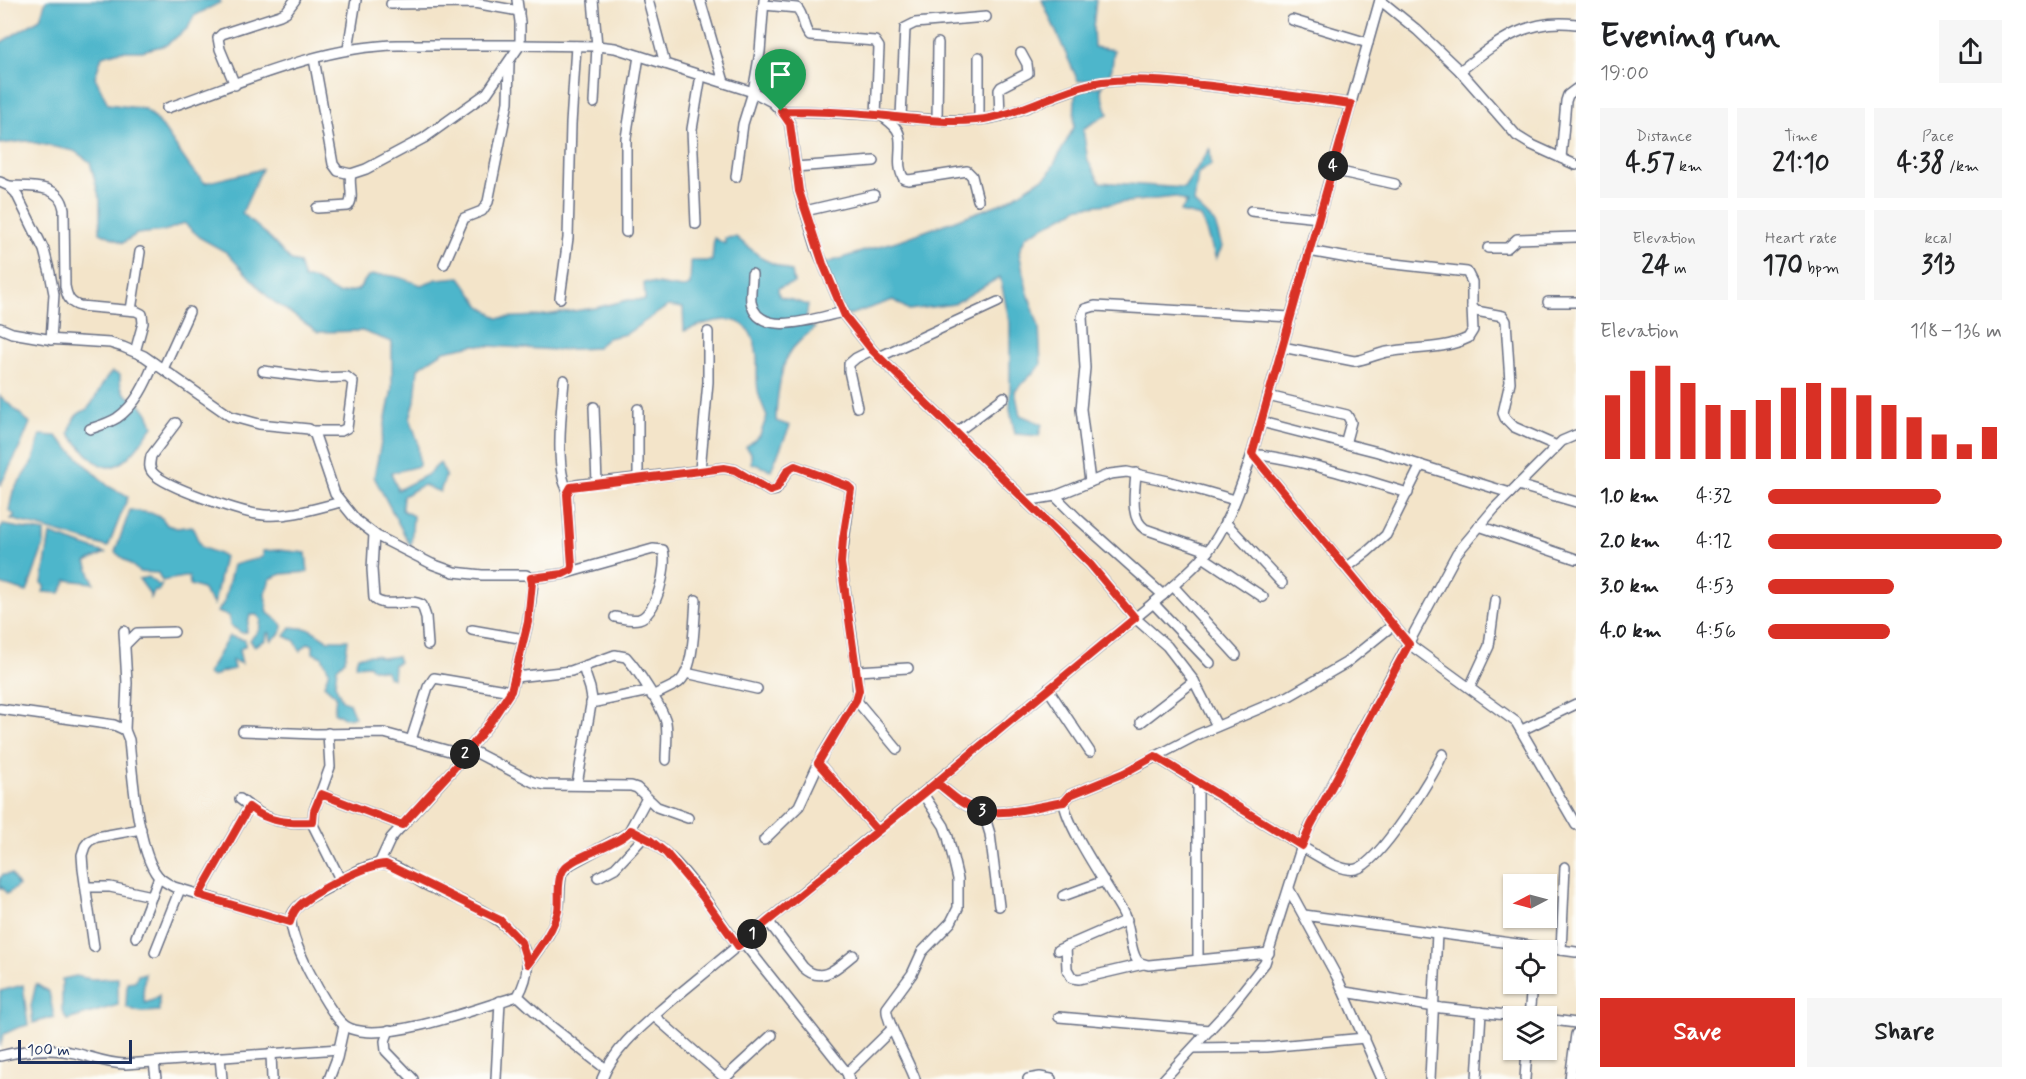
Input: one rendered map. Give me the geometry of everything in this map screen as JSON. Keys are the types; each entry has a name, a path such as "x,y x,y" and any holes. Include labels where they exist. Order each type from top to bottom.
{"street":[{"path":"235,85 220,49 218,38 222,34 280,15 286,12 295,0"},
{"path":"348,50 356,0"},
{"path":"314,59 333,164 338,171 351,174 366,169 423,138 480,100 492,88 520,45 517,0"},
{"path":"593,0 597,46 594,103"},
{"path":"648,0 664,64"},
{"path":"700,0 724,82"},
{"path":"518,996 605,1076 624,1044 654,1016 1163,595 1206,554 1225,522 1252,454 1380,0 1417,30 1460,71 1517,136 1576,165"},
{"path":"391,4 484,3 519,10"},
{"path":"736,177 743,124 753,92 760,52 764,3 797,8 801,12 806,32 810,36 875,41 879,47 879,116"},
{"path":"901,117 905,28 915,23 986,17"},
{"path":"1292,20 1368,44"},
{"path":"1460,71 1501,39 1520,30 1554,22 1576,24"},
{"path":"937,120 938,43"},
{"path":"168,108 314,59 348,50 379,46 520,45 615,48 724,82 753,92 772,102 790,124 799,191 817,249 848,322 876,353 1090,564 1135,618 1167,646 1194,681 1217,726"},
{"path":"560,298 568,238 576,46"},
{"path":"1000,116 1001,87 1028,73 1022,53"},
{"path":"626,232 626,138 639,56"},
{"path":"979,57 980,119"},
{"path":"444,264 464,218 482,211 488,202 508,102 509,63"},
{"path":"696,224 692,129 700,75"},
{"path":"781,111 815,111 937,120 980,119 1000,116 1080,86 1131,80 1248,90 1351,104"},
{"path":"1561,158 1566,101 1568,95 1576,89"},
{"path":"879,116 894,126 899,135 900,169 904,178 909,180 967,171 972,176 978,200"},
{"path":"795,167 874,160"},
{"path":"1332,170 1395,184"},
{"path":"317,208 342,207 351,203 351,174"},
{"path":"4,184 49,190 58,195 63,202 65,286 70,300 80,306 140,312 144,318 135,352"},
{"path":"4,184 26,211 44,250 54,294 51,340"},
{"path":"805,211 874,195"},
{"path":"1251,211 1319,218"},
{"path":"1488,248 1507,248 1517,239 1576,237"},
{"path":"1282,347 1361,361 1386,352 1418,350 1468,338 1473,330 1472,282 1465,271 1359,261 1309,251"},
{"path":"131,310 140,252"},
{"path":"752,274 751,301 757,314 767,322 784,324 843,312"},
{"path":"857,407 849,371 849,364 856,358 876,353 998,302"},
{"path":"1548,302 1576,302"},
{"path":"1090,482 1081,409 1085,368 1082,317 1084,309 1095,306 1291,317"},
{"path":"1472,307 1476,311 1503,316 1506,321 1510,382 1503,413 1505,418 1514,428 1557,446"},
{"path":"163,369 189,312"},
{"path":"0,328 12,333 51,340 110,343 135,352 236,419 312,431 347,428 353,382 347,377 319,378 263,371"},
{"path":"700,470 708,382 708,332"},
{"path":"90,429 117,418 124,411 139,395 154,363"},
{"path":"564,380 561,458 563,479 568,490 572,566 567,573"},
{"path":"1268,396 1347,414 1351,422 1345,444"},
{"path":"957,432 1004,397"},
{"path":"594,407 597,483"},
{"path":"638,409 638,479"},
{"path":"1261,422 1421,465 1510,493"},
{"path":"176,423 151,456 149,463 151,472 172,484 222,504 265,515 291,513 341,502"},
{"path":"312,431 319,445 330,483 341,502 356,520 374,534 432,564 454,572 482,575 526,575 531,578 567,573 653,549 663,550 665,554 662,579 651,609 646,615 637,619 615,617"},
{"path":"1167,1079 1258,975 1265,963 1302,846 1311,825 1457,553 1479,526 1562,441 1576,435"},
{"path":"1252,454 1308,465 1408,493"},
{"path":"1252,454 1409,644 1513,719 1522,730 1575,820"},
{"path":"1346,568 1386,535 1421,465"},
{"path":"568,490 576,485 731,468 768,490 776,489 788,470 795,466 851,489 841,563 859,690 856,700 818,763 799,806 764,840"},
{"path":"1025,501 1055,496 1110,474 1126,472 1235,500"},
{"path":"1136,473 1135,515 1140,525 1206,554 1263,597"},
{"path":"1518,485 1576,502"},
{"path":"1055,496 1163,595"},
{"path":"1225,522 1282,583"},
{"path":"1479,526 1576,559"},
{"path":"374,534 372,569 374,598 382,603 412,602 422,605 426,617 428,645"},
{"path":"379,864 386,846 402,825 467,752 511,691 525,639 531,604 531,578"},
{"path":"1173,586 1236,655"},
{"path":"591,703 650,694 678,683 686,673 690,660 696,600"},
{"path":"1470,687 1489,646 1495,600"},
{"path":"1153,603 1210,663"},
{"path":"937,783 963,803 983,811 1012,811 1064,802 1070,795 1124,773 1217,726 1289,696 1323,678 1346,663 1393,625"},
{"path":"472,630 525,639"},
{"path":"124,631 127,691 124,730 129,740 141,829 149,857 159,877 180,889 290,922"},
{"path":"125,645 137,633 174,632"},
{"path":"515,676 563,673 621,655 630,662 664,716 666,760"},
{"path":"577,784 591,703 590,688 583,667"},
{"path":"856,671 908,668"},
{"path":"686,673 757,689"},
{"path":"411,740 430,681 434,678 511,691"},
{"path":"1141,722 1194,681"},
{"path":"1048,689 1090,752"},
{"path":"856,700 897,749"},
{"path":"1522,730 1576,704"},
{"path":"0,709 114,725 124,730"},
{"path":"243,731 328,734 377,732 467,752 533,782 546,785 631,786 637,788 662,809 688,818"},
{"path":"328,734 331,760 314,811 313,822 317,835 341,881"},
{"path":"1155,756 1302,846 1344,868 1356,869 1376,854 1419,797 1433,776 1443,754"},
{"path":"818,763 878,831"},
{"path":"1198,783 1198,960"},
{"path":"321,794 402,825"},
{"path":"915,1079 887,1017 887,1008 912,974 922,952 951,922 958,908 958,879 948,837 944,826 923,794"},
{"path":"528,964 554,924 559,903 560,878 565,868 631,830 647,798"},
{"path":"240,800 272,821 313,822"},
{"path":"1064,802 1082,843 1127,920 1135,956 1143,964"},
{"path":"199,895 249,807"},
{"path":"983,811 990,834 999,906"},
{"path":"94,947 82,855 85,846 97,837 141,829"},
{"path":"631,830 666,853 848,1076 892,1029"},
{"path":"598,877 615,868 644,837"},
{"path":"379,864 396,867 425,884 500,920 521,942 528,964 526,978 518,996 450,1017 389,1030 355,1030 344,1026 330,1008 301,956 290,922 292,914 304,902 368,867 379,864"},
{"path":"1562,950 1565,867"},
{"path":"136,937 159,877"},
{"path":"1063,896 1104,881"},
{"path":"86,887 110,887 152,896"},
{"path":"154,952 180,889"},
{"path":"1288,889 1345,993 1382,1079"},
{"path":"1304,915 1503,944"},
{"path":"1127,920 1062,948 1067,969 1072,978 1078,979 1143,964 1269,953"},
{"path":"768,921 808,973 816,976 828,973 853,955"},
{"path":"1430,1079 1437,933"},
{"path":"1557,950 1576,952"},
{"path":"1345,993 1434,1007 1503,1014"},
{"path":"496,1079 500,1001"},
{"path":"1477,1079 1481,1012"},
{"path":"654,1016 726,1079 772,1035"},
{"path":"1059,1017 1210,1030"},
{"path":"1557,1021 1576,1023"},
{"path":"329,1079 344,1026"},
{"path":"389,1030 385,1041 386,1051 413,1079"},
{"path":"1570,1079 1576,1034"},
{"path":"1194,1048 1266,1047 1365,1038"},
{"path":"0,1056 21,1051 66,1051 116,1064 339,1049"},
{"path":"272,1053 272,1079"},
{"path":"220,1057 222,1079"},
{"path":"1525,1079 1526,1060"},
{"path":"154,1062 156,1079"},
{"path":"1028,1079 1040,1077 1051,1079"}],"water":[{"path":"46,0 220,0 221,2 194,16 188,28 166,45 142,51 120,51 102,56 95,77 108,104 145,109 161,125 190,167 205,183 262,169 242,213 291,261 299,263 304,279 313,279 338,294 358,290 368,276 375,275 395,276 421,285 437,279 460,277 480,305 498,318 538,316 595,308 628,300 645,300 644,282 682,288 690,285 691,261 712,261 714,238 725,244 725,238 736,237 763,259 792,272 794,283 778,288 779,296 808,305 805,324 815,328 794,347 785,362 779,388 776,421 790,426 771,470 751,463 751,453 746,447 760,435 767,416 760,400 754,341 748,330 732,320 709,322 684,331 683,308 668,306 626,334 608,338 596,348 555,350 474,345 444,351 418,368 415,401 410,418 418,442 419,466 391,473 398,490 427,475 440,463 446,475 440,492 423,485 403,496 402,510 413,516 411,547 374,477 392,389 392,342 362,331 318,332 270,299 226,252 202,239 184,223 165,231 137,234 123,243 100,232 100,200 90,162 74,151 26,141 0,144 0,43 40,19"},
{"path":"1042,0 1096,0 1093,28 1094,47 1114,50 1112,68 1107,79 1078,81"},
{"path":"1103,86 1101,90 1108,114 1083,129 1088,161 1100,182 1184,188 1210,148 1211,165 1198,173 1194,203 1215,223 1222,247 1216,259 1201,217 1180,212 1187,202 1175,197 1080,207 1026,236 1019,252 1027,290 1039,327 1041,365 1015,391 1020,415 1042,424 1039,436 1015,434 1010,410 1010,324 1000,277 954,304 909,310 893,300 846,316 823,264 906,238 1005,202 1048,175 1074,127 1075,95 1084,89"},
{"path":"112,372 120,375 124,392 146,410 153,426 128,457 118,465 110,467 94,461 69,434 75,418 87,409"},
{"path":"0,396 30,423 0,486"},
{"path":"40,435 56,436 108,486 128,497 108,547 11,519 15,515 9,511 13,491 33,461"},
{"path":"130,510 151,513 162,518 167,525 177,528 192,526 201,547 224,556 214,605 202,589 190,585 189,576 162,581 158,573 140,572 115,552"},
{"path":"3,525 44,532 44,544 27,592 0,584 0,530"},
{"path":"50,534 105,553 86,562 94,583 67,580 60,593 43,592 45,586 42,583"},
{"path":"263,551 306,553 308,572 281,574 270,579 265,594 268,613 282,624 282,630 271,641 270,633 267,633 266,640 254,646 250,640 259,630 261,620 257,615 250,615 246,632 242,633 230,625 229,616 217,612 224,602 233,565 263,557"},
{"path":"149,577 158,585 162,584 158,592 155,590 150,598 150,594 139,579"},
{"path":"291,627 310,629 327,640 348,640 345,660 337,668 335,684 342,700 349,703 355,717 344,718 334,712 336,696 324,685 329,671 322,657 313,653 313,645 308,643 300,651 295,641 285,636"},
{"path":"229,636 245,640 245,646 239,650 242,664 232,660 234,669 221,672 213,677 207,674"},
{"path":"375,655 383,658 397,656 399,662 394,664 393,679 388,677 386,671 371,668 369,665 355,666 358,656"},
{"path":"11,874 18,886 7,894 2,887 0,888 0,878"},
{"path":"145,973 143,994 145,1003 159,995 159,1011 138,1011 126,1006 127,982 135,981 138,975"},
{"path":"76,976 91,979 118,978 118,1005 67,1020 62,1011 62,979"},
{"path":"36,984 49,992 54,1017 33,1023 31,1006"},
{"path":"23,985 28,1025 4,1034 0,1047 0,991"}],"route":[{"path":"781,111 790,124 799,191 817,249 848,322 872,350 1071,548 1090,564 1135,618 1048,689 923,794 768,921 738,946 702,896 666,853 650,840 631,830 565,868 560,878 559,903 554,924 528,964 521,942 500,920 386,864 368,867 309,898 292,914 290,922 199,895 249,807 272,821 313,822 314,811 321,794 402,825 431,794 489,724 511,691 528,622 531,578 563,574 571,570 567,494 571,487 724,468 731,468 770,491 776,489 788,470 795,466 851,489 841,563 859,690 856,700 818,763 878,831 937,783 974,809 996,812 1012,811 1064,802 1070,795 1124,773 1155,756 1302,846 1305,836 1409,644 1252,454 1351,104 1248,90 1131,80 1080,86 1023,108 975,120 923,120 829,111 781,111"}]}
